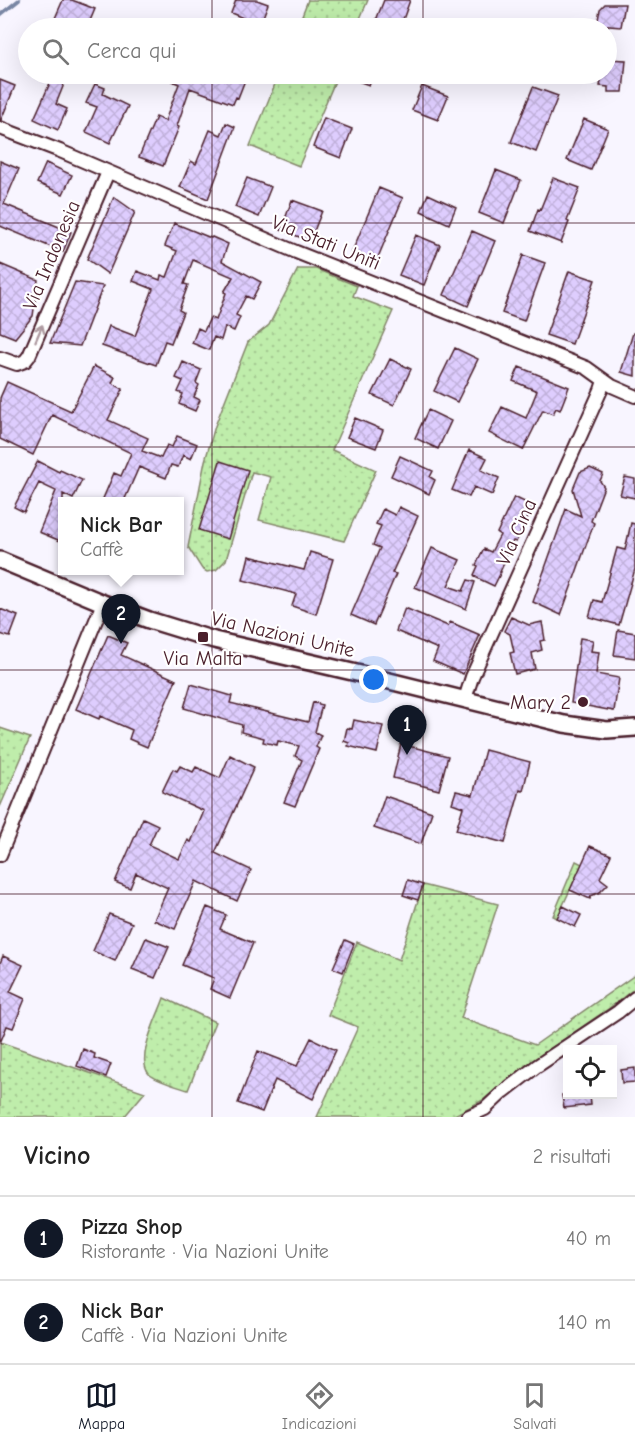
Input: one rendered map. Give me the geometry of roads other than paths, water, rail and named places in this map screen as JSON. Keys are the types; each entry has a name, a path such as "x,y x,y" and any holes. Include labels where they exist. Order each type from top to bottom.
{"street":[{"name":"Via Stati Uniti","path":"0,128 296,252 586,368 612,386 635,396"},
{"name":"Via Indonesia","path":"0,358 17,364 25,361 29,356 108,172"},
{"name":"Via Cina","path":"465,699 472,677 602,390 604,381"},
{"name":"Via Nazioni Unite","path":"0,560 149,620 214,640 564,724 608,730 635,728"},
{"path":"0,855 104,603"},
{"path":"467,1117 485,1109 537,1066 618,1012 635,998"}],"waterway":[{"path":"0,15 19,0"}],"place":[{"name":"Via Malta","path":"203,637"},
{"name":"Nick Bar","path":"121,644"},
{"name":"Mary 2","path":"583,702"},
{"name":"Pizza Shop","path":"407,755"}]}
